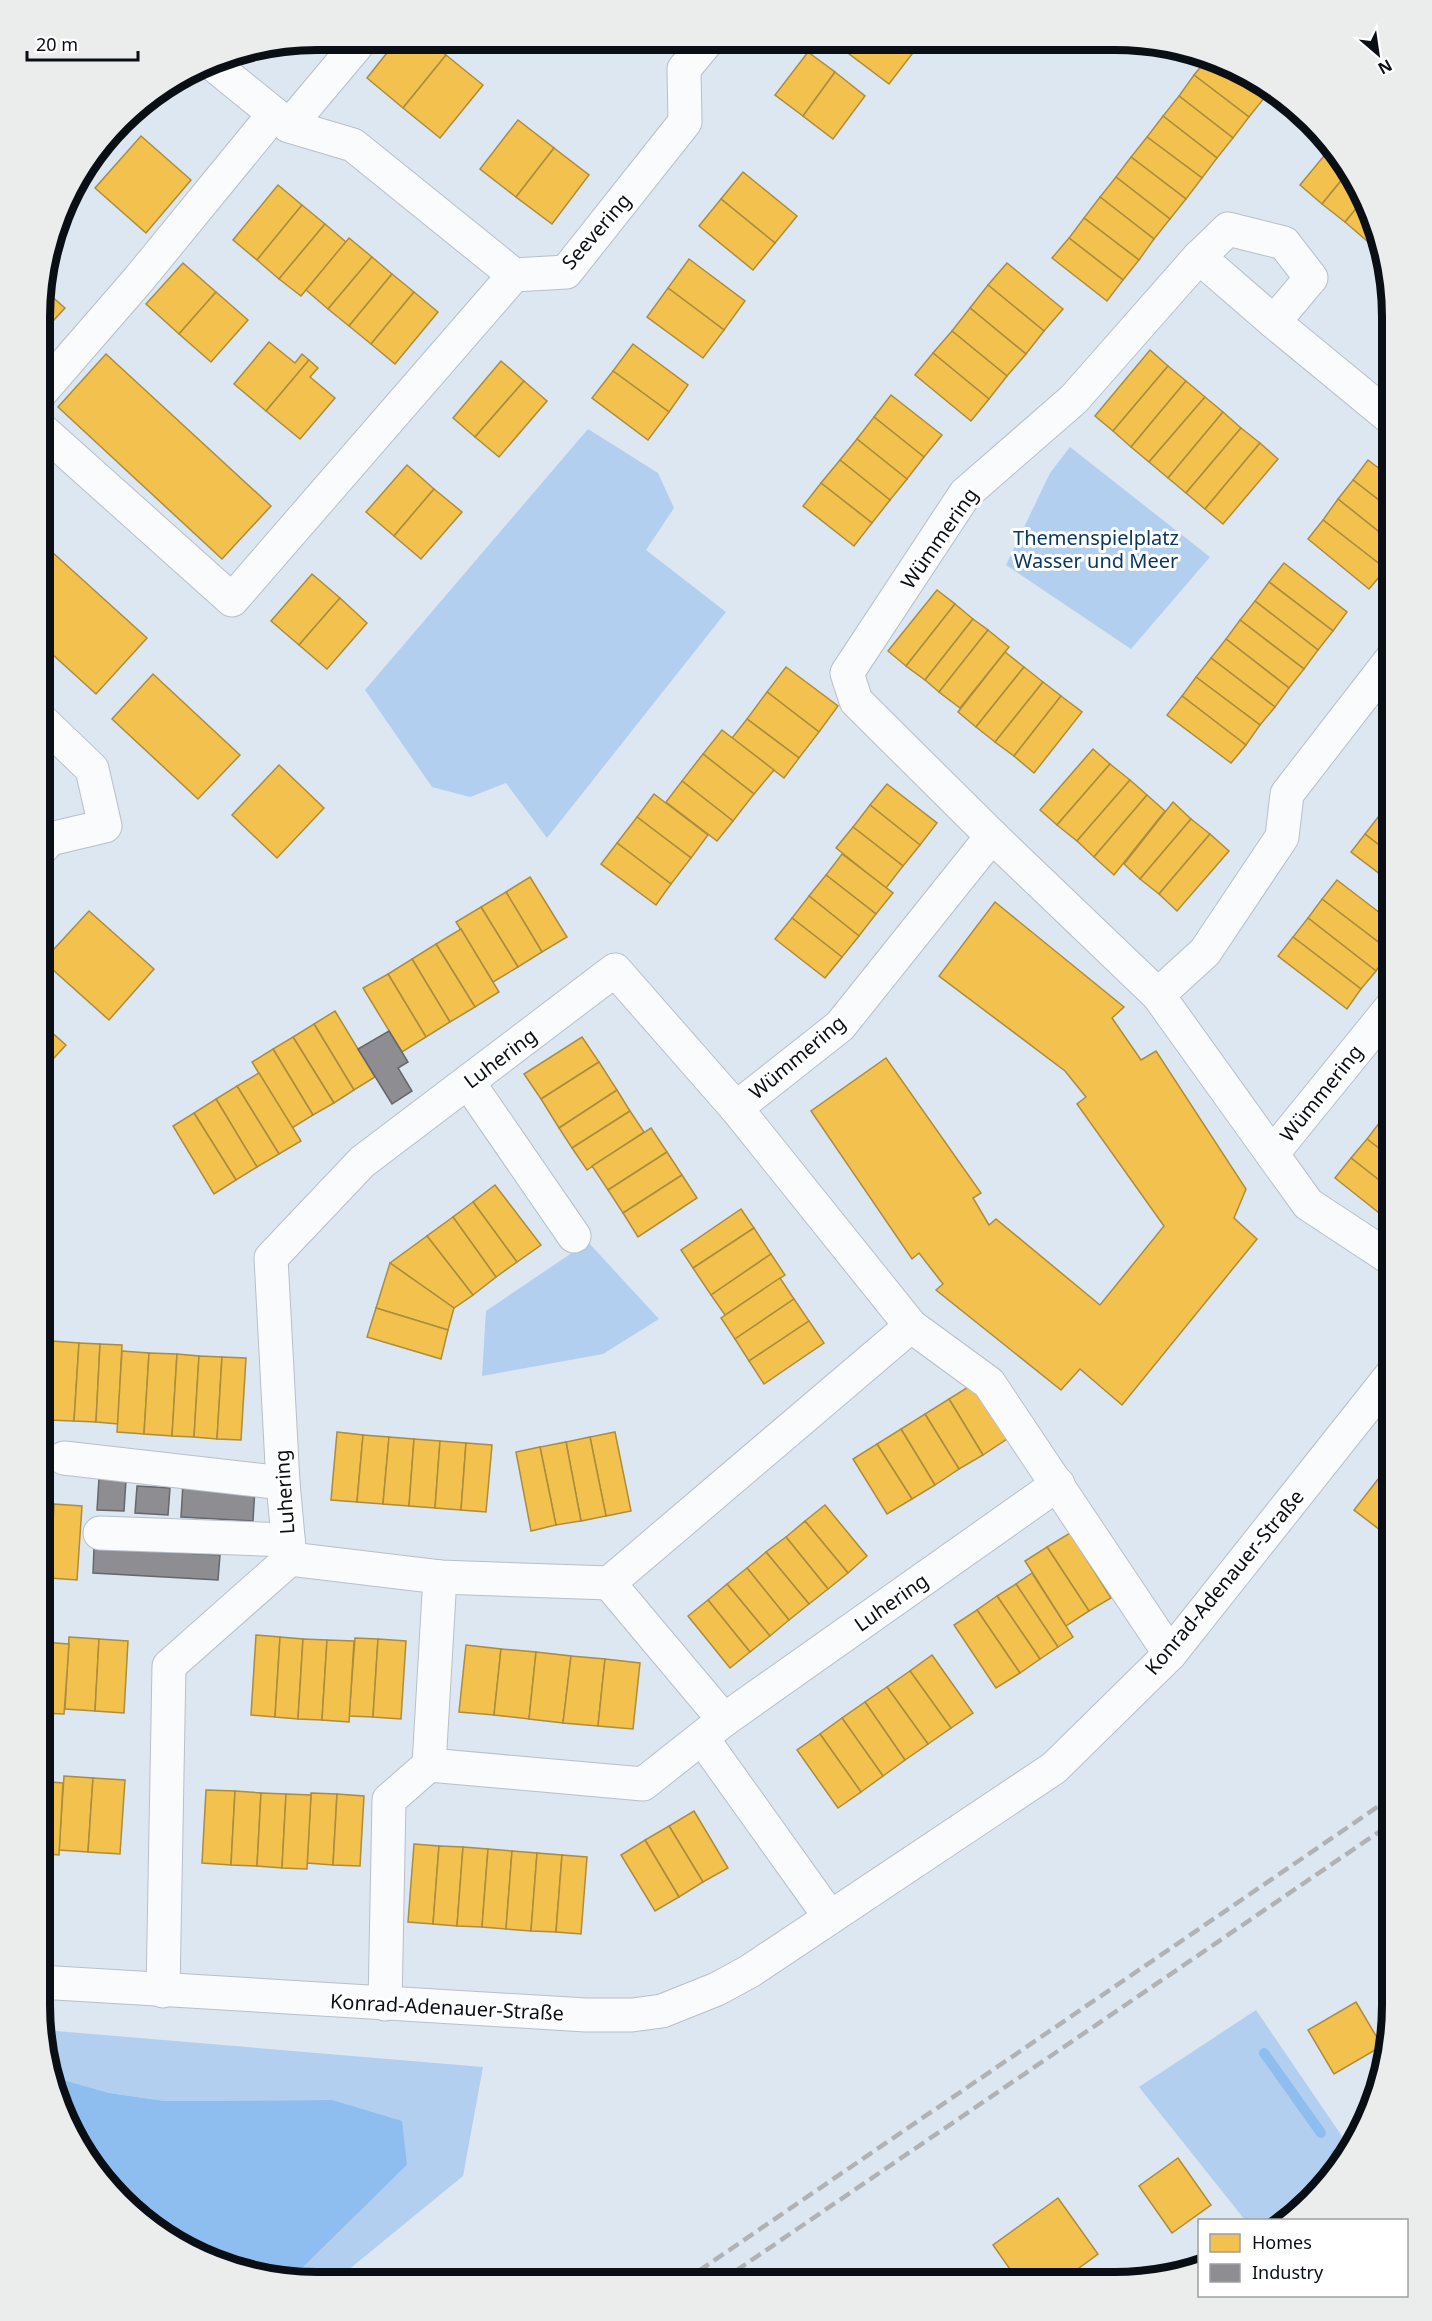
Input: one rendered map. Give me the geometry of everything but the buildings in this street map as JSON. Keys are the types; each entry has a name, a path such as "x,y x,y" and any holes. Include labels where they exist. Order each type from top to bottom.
{"street":[{"path":"50,382 282,120 351,50"},
{"name":"Seevering","path":"514,275 566,272 685,122 684,69 700,50"},
{"path":"50,437 232,600 514,275 353,145 282,120 218,68"},
{"name":"Wümmering","path":"1274,322 1311,279 1284,243 1228,229 1199,257 1074,399 965,494 847,673 856,701 992,836 1158,995 1308,1204 1382,1253"},
{"path":"1199,257 1382,411"},
{"path":"1158,995 1205,951 1282,837 1287,794 1382,671"},
{"path":"50,729 92,769 105,826 50,839"},
{"name":"Wümmering","path":"736,1108 840,1026 992,836"},
{"name":"Luhering","path":"289,1550 270,1258 362,1162 615,970 736,1108 911,1326 989,1383 1170,1654"},
{"name":"Wümmering","path":"1272,1154 1382,1019"},
{"path":"468,1082 574,1236"},
{"path":"830,1917 713,1729 609,1583 911,1326"},
{"name":"Konrad-Adenauer-Straße","path":"50,1983 586,2015 632,2015 662,2011 687,2003 750,1971 1054,1768 1170,1654 1382,1387"},
{"path":"64,1458 283,1483"},
{"name":"Luhering","path":"429,1765 643,1784 713,1729 1058,1485"},
{"path":"100,1533 289,1550"},
{"name":"Luhering","path":"289,1550 440,1577 609,1583"},
{"name":"Luhering","path":"163,1990 170,1666 289,1550"},
{"path":"385,2004 389,1800 429,1765 440,1577"}],"green space":[{"path":"588,429 658,473 674,508 646,550 726,612 547,838 506,783 470,797 432,787 365,690"},
{"name":"Themenspielplatz Wasser und Meer","path":"1070,447 1210,557 1131,649 1006,565 1050,473"},
{"path":"588,1242 659,1319 603,1354 482,1376 486,1311"},
{"path":"1256,2010 1345,2141 1316,2181 1274,2219 1244,2219 1139,2087"},
{"path":"51,2031 483,2067 463,2176 346,2272 299,2271 407,2165 332,2100 165,2101 109,2093 61,2079"}],"shaded area":[{"path":"61,2079 109,2093 165,2101 332,2100 402,2121 407,2165 299,2271 247,2262 198,2244 168,2227 140,2205 116,2181 94,2153 77,2123"}],"waterway":[{"path":"1264,2053 1321,2133"}],"railway":[{"path":"697,2272 1382,1804"},
{"path":"734,2272 1382,1830"}]}
